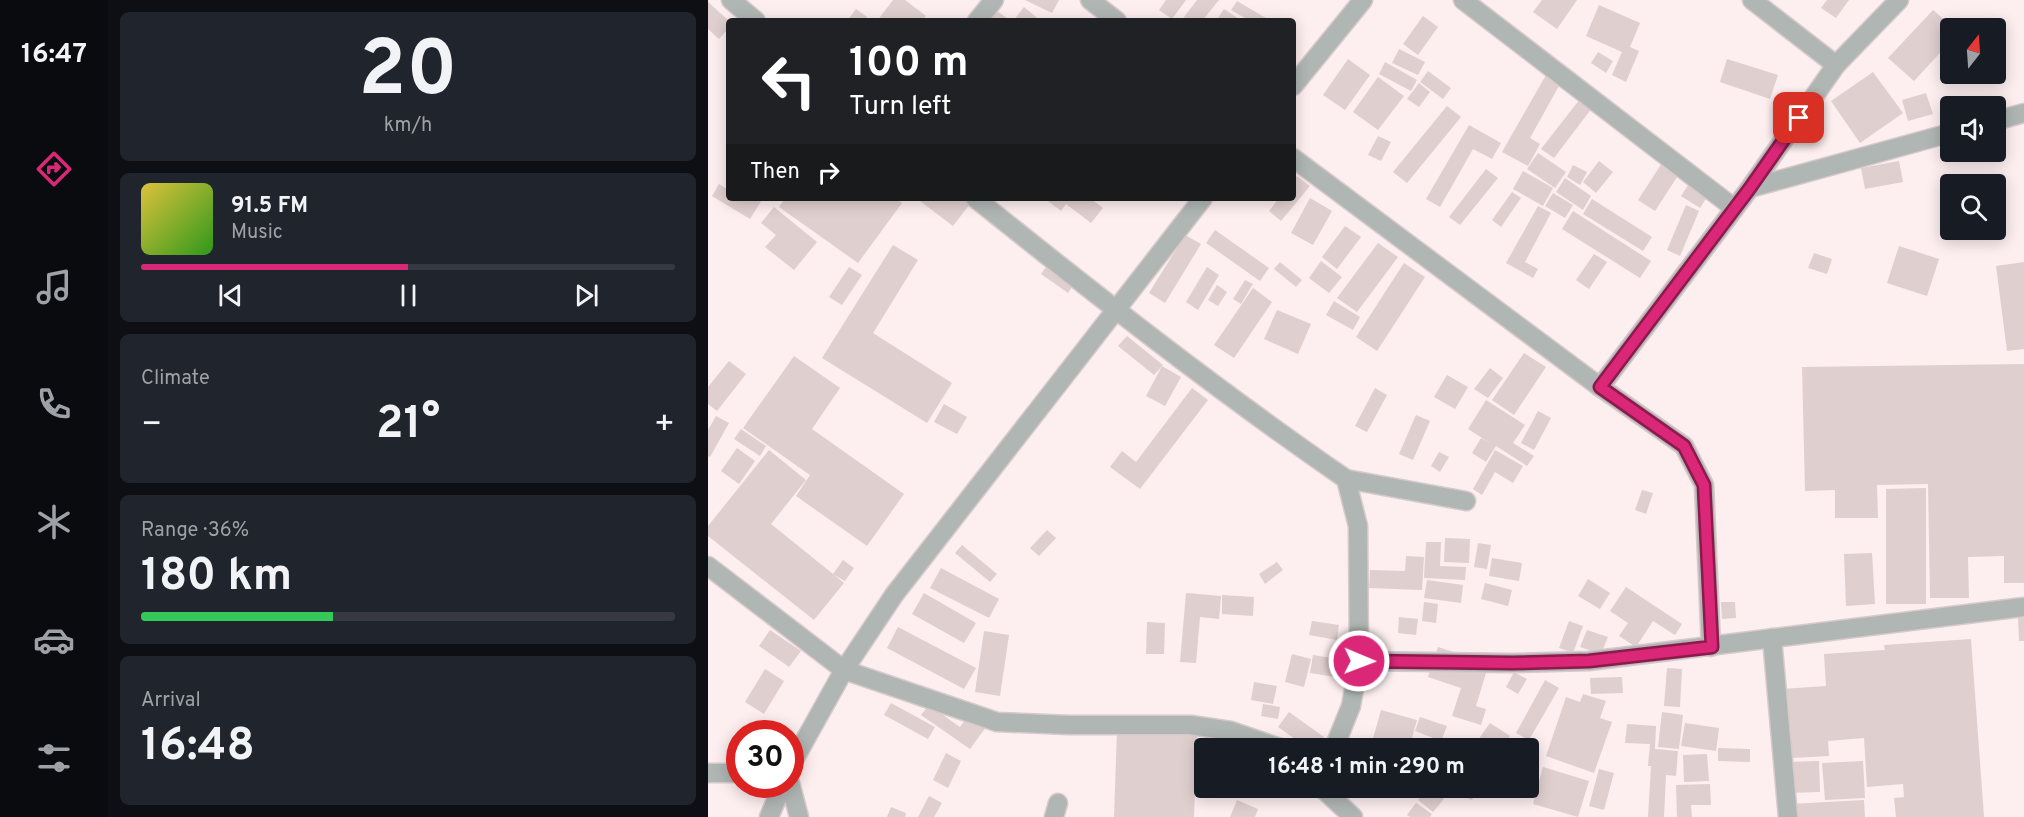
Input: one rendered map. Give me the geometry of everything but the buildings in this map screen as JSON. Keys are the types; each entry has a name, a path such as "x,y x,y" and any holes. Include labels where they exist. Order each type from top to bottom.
{"street":[{"path":"731,0 754,12"},
{"path":"979,18 994,0"},
{"path":"1090,0 1113,18"},
{"path":"1296,82 1363,0"},
{"path":"1463,0 1734,208"},
{"path":"1752,0 1836,65"},
{"path":"1600,387 1750,188 1836,65 1899,0"},
{"path":"2006,118 2024,113"},
{"path":"1750,188 1940,137"},
{"path":"1296,160 1600,387 1684,446 1704,485 1712,647"},
{"path":"979,201 1115,310 1290,441 1346,479 1466,501"},
{"path":"804,742 844,670 894,595 1201,201"},
{"path":"1338,738 1351,706 1359,661 1358,526 1346,479"},
{"path":"708,566 844,670 997,723 1191,725 1231,731 1251,738"},
{"path":"1359,661 1512,663 1589,661 2024,607"},
{"path":"1772,638 1788,817"},
{"path":"708,773 726,773"},
{"path":"770,817 777,798"},
{"path":"794,798 799,817"},
{"path":"1333,798 1353,817"}],"route":[{"path":"1359,661 1512,663 1589,661 1712,647 1704,485 1684,446 1600,387 1750,188 1799,118"}]}
